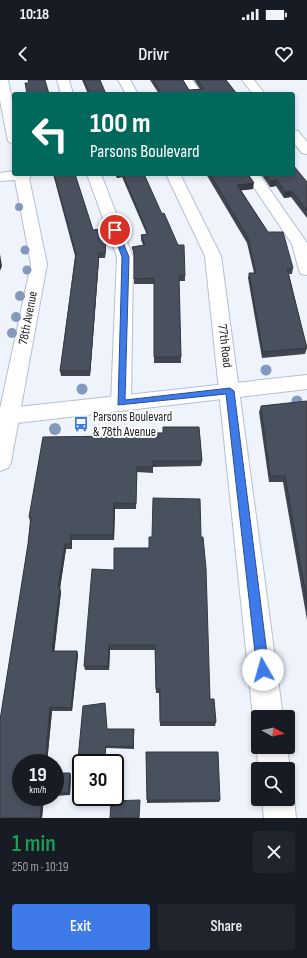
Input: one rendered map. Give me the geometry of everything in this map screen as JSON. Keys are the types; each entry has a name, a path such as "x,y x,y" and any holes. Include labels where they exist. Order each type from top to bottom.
{"street":[{"path":"2,80 12,131"},
{"path":"63,80 66,92"},
{"path":"124,80 131,92"},
{"path":"186,80 195,92"},
{"path":"248,80 257,92"},
{"path":"0,177 12,175"},
{"name":"78th Avenue","path":"0,462 4,417 39,264 23,176"},
{"path":"95,176 125,257 121,403"},
{"name":"77th Road","path":"174,176 213,256 267,710"},
{"path":"253,176 300,244 307,270"},
{"path":"4,417 307,382"},
{"path":"279,806 280,818"}],"building":[{"path":"28,80 45,80 48,92 27,92 25,83 29,83"},
{"path":"84,80 100,80 105,92 89,92"},
{"path":"153,80 183,80 189,90 204,89 198,80 226,80 235,92 161,92"},
{"path":"295,167 307,182 307,211 292,191 285,192 277,180 270,181 267,176 295,176"},
{"path":"55,176 76,176 93,230 107,228 105,253 99,253 90,371 60,371 76,254"},
{"path":"124,176 145,176 162,214 164,213 178,245 184,245 185,276 179,276 181,357 154,357 154,278 134,279 134,252 132,247 145,245 141,235 148,234"},
{"path":"211,176 249,176 254,183 237,185 268,232 283,232 293,268 287,269 307,348 263,352 249,273 256,273 248,238"},
{"path":"307,401 307,602 285,476 270,476 261,406"},
{"path":"163,427 199,427 202,461 153,461 153,467 137,467 136,504 114,503 113,535 71,535 71,544 65,544 58,587 60,587 52,651 77,651 71,708 50,707 46,754 12,754 12,806 41,806 40,818 0,818 0,720 28,544 31,517 29,517 43,437 117,436 117,432 163,433"},
{"path":"153,498 200,499 201,537 203,537 206,568 210,699 214,699 216,722 160,722 160,689 156,689 155,645 109,645 108,666 84,666 92,569 114,570 114,548 149,548 149,537 152,537"},
{"path":"105,703 107,729 134,729 133,747 106,746 105,754 79,754 83,706"},
{"path":"146,752 218,752 220,800 147,800"},
{"path":"64,773 70,773 68,793 64,793"},
{"path":"140,800 139,818 110,818 111,806 124,806 124,801"}],"place":[{"name":"Parsons Boulevard & 78th Avenue","path":"81,424"}],"route":[{"path":"115,230 125,257 121,403 230,391 263,670"}]}
